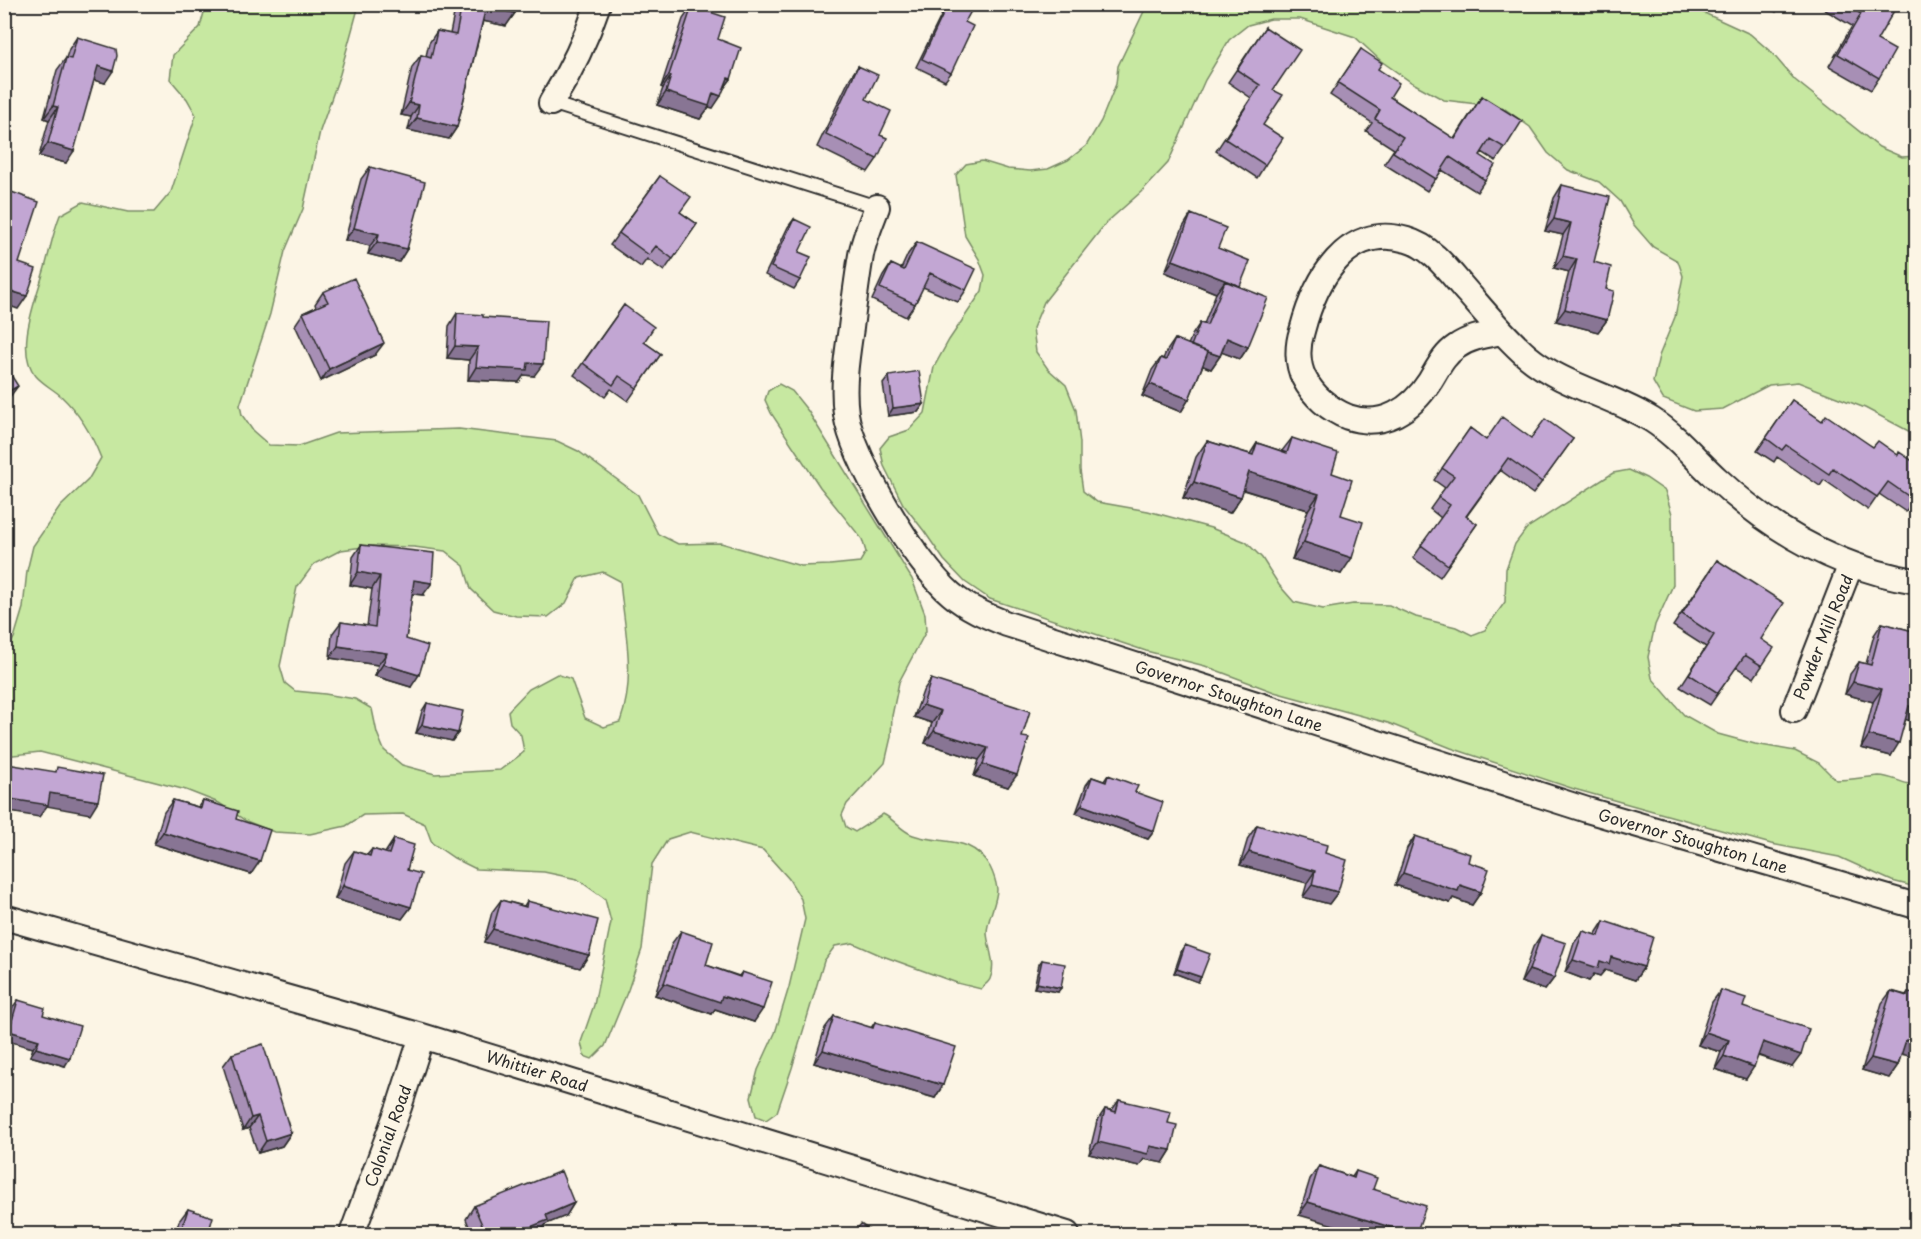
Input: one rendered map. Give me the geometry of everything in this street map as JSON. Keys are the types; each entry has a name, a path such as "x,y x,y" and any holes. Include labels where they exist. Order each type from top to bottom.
{"street":[{"path":"551,103 572,70 598,4"},
{"name":"Governor Stoughton Lane","path":"877,207 861,253 846,363 844,398 846,415 861,460 897,525 927,568 950,594 962,603 1007,624 1553,799 1917,906"},
{"path":"1502,332 1478,336 1455,347 1446,355 1414,401 1392,417 1381,420 1356,419 1333,410 1314,394 1307,383 1299,361 1301,334 1323,279 1330,266 1343,253 1371,239 1397,238 1419,245 1440,262 1502,332 1530,358 1558,378 1624,406 1654,422 1669,433 1734,494 1789,534 1851,564 1882,575 1917,582"},
{"name":"Powder Mill Road","path":"1794,710 1851,564"},
{"name":"Whittier Road","path":"4,917 422,1036 1067,1234"},
{"name":"Colonial Road","path":"352,1234 408,1082 422,1036"}],"lane":[{"path":"551,103 877,207"}],"green space":[{"path":"206,5 359,5 340,74 320,131 303,209 285,251 270,314 240,405 242,415 253,431 269,445 299,446 336,433 459,429 557,441 578,451 638,495 658,534 678,544 721,543 801,566 860,562 866,552 862,539 820,487 771,413 765,400 768,391 779,384 792,391 808,411 912,579 925,614 926,631 899,682 885,763 847,804 842,815 846,827 855,832 883,814 913,835 965,845 974,849 982,857 991,869 997,889 987,933 993,968 989,980 981,989 957,983 853,943 835,946 824,961 777,1112 766,1120 756,1116 751,1097 758,1070 775,1033 789,987 805,919 801,899 789,879 763,850 690,832 668,839 652,864 642,949 628,990 605,1046 592,1059 584,1056 581,1042 594,1005 611,922 605,899 577,879 544,872 476,869 432,843 425,824 403,814 363,815 346,826 310,834 274,832 246,821 219,803 186,790 40,752 5,756 5,652 14,638 23,608 27,571 33,546 60,507 88,480 101,458 74,410 36,376 29,364 27,335 34,303 60,215 83,202 128,212 154,212 171,192 196,115 187,99 170,79 173,55 200,27","holes":["371,546 414,547 445,551 464,566 471,589 493,610 516,616 548,617 566,603 579,578 603,572 620,581 629,670 625,705 620,722 604,727 585,718 571,679 557,674 529,689 508,711 510,723 521,735 524,752 500,770 435,774 402,765 384,750 377,733 372,709 355,699 295,691 285,683 280,666 297,587 314,564 341,550"]},
{"path":"1147,5 1687,5 1750,34 1771,52 1795,80 1879,147 1902,157 1916,156 1916,435 1865,408 1798,382 1769,385 1723,409 1694,411 1663,399 1653,382 1659,356 1675,317 1683,276 1678,261 1653,247 1634,225 1620,201 1599,182 1568,170 1548,153 1530,127 1502,107 1444,100 1411,82 1381,61 1355,37 1300,19 1271,19 1248,25 1229,40 1205,80 1168,163 1141,192 1106,223 1044,302 1033,328 1036,352 1048,369 1066,385 1076,410 1083,491 1097,502 1148,511 1211,528 1246,542 1262,558 1279,585 1294,602 1323,609 1353,604 1389,605 1416,617 1456,627 1472,635 1485,630 1505,602 1506,569 1515,544 1527,528 1613,473 1629,470 1646,478 1665,491 1672,514 1673,585 1655,625 1648,657 1652,678 1684,715 1718,734 1795,751 1819,763 1836,780 1879,776 1916,785 1916,887 1892,881 1839,857 1771,844 1574,789 1451,748 1388,723 1274,692 1205,666 1146,651 990,599 965,582 944,560 903,504 884,466 880,448 889,437 909,430 925,413 934,367 982,291 985,275 979,259 965,236 956,175 966,164 982,161 1008,169 1030,171 1048,169 1068,160 1086,146 1101,121 1116,84 1118,66"}],"building":[{"path":"462,4 517,4 515,13 486,7 457,127 417,118 419,105 409,103 421,55 431,58 437,31 456,35"},
{"path":"948,4 956,4 971,11 965,22 973,26 951,73 922,59"},
{"path":"1845,4 1888,4 1895,9 1877,40 1895,50 1879,78 1838,54 1861,14"},
{"path":"692,6 725,17 718,39 741,48 731,79 728,78 721,96 713,93 709,106 666,92 671,76 669,75"},
{"path":"1265,27 1300,50 1273,90 1283,95 1263,125 1283,138 1265,165 1225,139 1260,85 1237,70"},
{"path":"77,37 116,49 117,56 113,71 98,66 74,151 48,143 58,107 53,106 66,58 71,59"},
{"path":"1361,49 1382,63 1378,69 1399,83 1390,97 1455,139 1482,96 1522,121 1505,148 1490,139 1480,155 1495,165 1485,180 1450,157 1436,179 1393,152 1403,137 1375,119 1380,110 1338,83"},
{"path":"858,66 878,75 866,99 891,111 880,135 887,138 877,159 826,134"},
{"path":"370,167 425,182 407,249 377,242 379,234 354,228"},
{"path":"660,176 691,197 680,212 697,224 673,259 656,246 649,255 619,233"},
{"path":"1562,185 1610,197 1594,262 1611,267 1606,289 1614,291 1607,320 1565,309 1577,259 1563,256 1571,223 1554,219"},
{"path":"6,190 39,202 19,263 36,269 27,296 4,289 4,193"},
{"path":"1191,214 1226,228 1218,248 1250,261 1240,286 1173,260"},
{"path":"794,219 811,227 799,252 811,257 800,280 771,267"},
{"path":"917,242 976,269 966,290 930,273 915,304 880,288 891,264 904,270"},
{"path":"354,278 384,343 329,369 303,313 328,302 323,292"},
{"path":"1225,281 1268,298 1248,347 1227,338 1220,356 1191,346 1200,323 1207,325"},
{"path":"624,305 654,327 644,342 661,354 637,388 619,376 613,385 583,363"},
{"path":"457,313 546,321 543,364 528,363 527,370 476,367 478,347 455,346"},
{"path":"1175,339 1208,352 1189,399 1150,384 1161,358 1166,360"},
{"path":"4,364 18,386 4,394"},
{"path":"919,371 924,404 893,408 889,376"},
{"path":"1792,400 1822,421 1826,415 1873,447 1878,441 1898,455 1899,452 1917,464 1917,497 1914,500 1888,482 1877,497 1833,468 1829,474 1786,445 1782,450 1766,438"},
{"path":"1502,417 1531,438 1545,419 1573,439 1542,482 1508,458 1466,516 1477,524 1448,565 1421,545 1450,505 1438,497 1454,476 1442,468 1470,428 1486,440"},
{"path":"1292,438 1338,453 1332,473 1352,480 1341,515 1363,522 1352,558 1304,542 1319,494 1249,472 1241,497 1194,482 1207,441 1253,455 1257,443 1287,453"},
{"path":"361,545 434,553 432,583 414,580 406,639 428,646 419,675 383,664 387,653 338,646 341,622 375,627 380,576 358,572"},
{"path":"1717,560 1784,603 1761,639 1774,648 1762,666 1745,655 1718,693 1689,674 1714,635 1682,614"},
{"path":"1882,623 1917,632 1917,708 1909,706 1899,743 1869,735 1882,689 1853,682 1859,662 1871,665"},
{"path":"931,679 1030,711 1022,737 1029,738 1017,775 983,764 988,748 934,731 941,711 923,705"},
{"path":"427,703 463,711 458,733 422,725"},
{"path":"7,764 56,772 57,767 103,775 98,801 50,793 48,805 4,798 4,777"},
{"path":"1108,775 1138,786 1135,792 1163,802 1154,831 1082,805 1092,777 1106,782"},
{"path":"173,800 201,808 203,800 238,811 236,819 270,830 260,861 163,832"},
{"path":"1257,825 1327,845 1325,853 1347,860 1338,892 1312,885 1315,871 1249,852"},
{"path":"1415,836 1470,854 1468,862 1489,869 1481,892 1460,885 1458,891 1403,873"},
{"path":"394,839 414,845 407,870 421,874 411,907 343,886 354,851 370,856 372,849 389,854"},
{"path":"501,900 526,907 527,901 598,920 589,955 493,929"},
{"path":"1604,921 1653,937 1644,967 1611,957 1609,964 1600,961 1598,968 1573,960 1583,931 1599,936"},
{"path":"681,931 713,942 706,965 740,977 742,972 772,982 763,1009 722,996 720,1002 664,983"},
{"path":"1541,935 1566,943 1554,978 1529,970"},
{"path":"1185,945 1210,954 1201,977 1177,969"},
{"path":"1042,960 1065,964 1061,988 1037,983"},
{"path":"1721,990 1746,998 1743,1007 1809,1029 1801,1055 1763,1042 1754,1067 1724,1056 1729,1040 1706,1032"},
{"path":"1891,991 1907,996 1908,992 1917,994 1917,1043 1906,1040 1898,1065 1871,1058"},
{"path":"18,1000 45,1008 43,1015 80,1026 70,1058 36,1048 39,1040 9,1031"},
{"path":"834,1016 873,1028 875,1022 956,1047 943,1085 823,1050"},
{"path":"263,1044 291,1133 266,1141 258,1116 251,1118 232,1054"},
{"path":"1119,1100 1171,1112 1168,1123 1177,1125 1171,1150 1150,1146 1148,1154 1098,1142 1105,1109 1116,1112"},
{"path":"1319,1166 1354,1178 1356,1171 1377,1178 1373,1189 1426,1206 1416,1234 1308,1202"},
{"path":"561,1171 574,1203 546,1215 548,1220 513,1234 486,1234 474,1206"},
{"path":"188,1209 213,1217 208,1234 180,1234"},
{"path":"861,1224 874,1234 853,1234"},
{"path":"1679,1229 1681,1234 1660,1234"}]}
